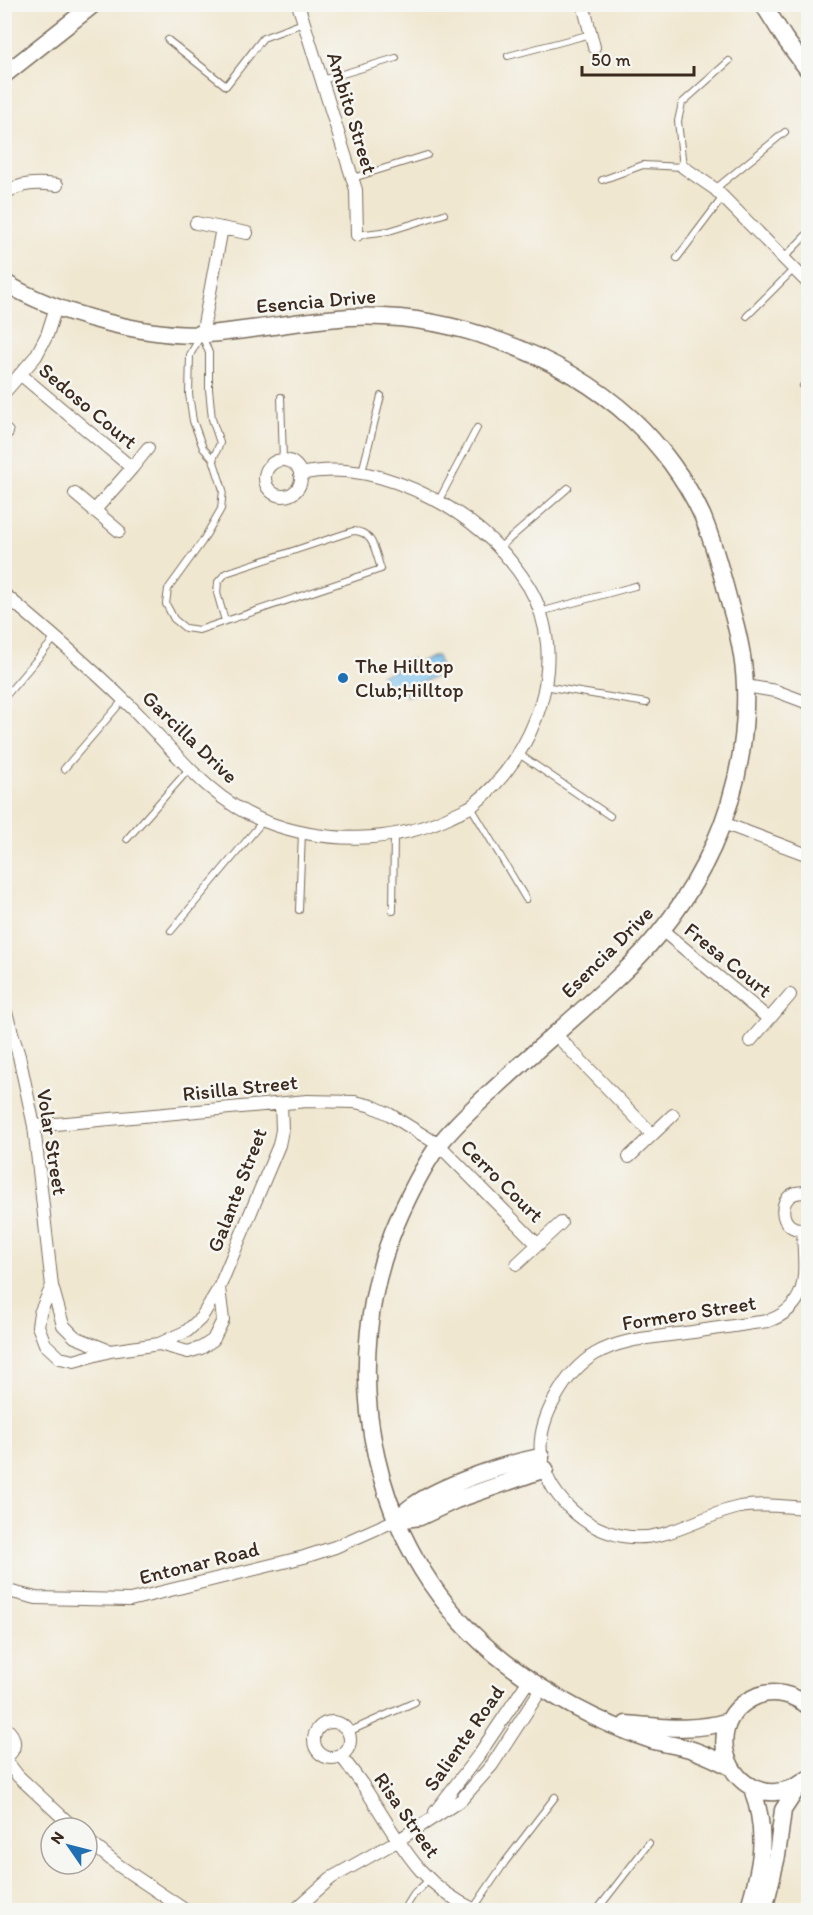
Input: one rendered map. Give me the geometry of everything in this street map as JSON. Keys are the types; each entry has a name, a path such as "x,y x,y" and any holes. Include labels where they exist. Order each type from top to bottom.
{"street":[{"path":"4,75 94,4"},
{"name":"Ambito Street","path":"298,4 356,190 357,235"},
{"path":"583,4 594,47"},
{"path":"763,4 808,70"},
{"path":"683,167 719,193 808,283"},
{"path":"4,194 14,187 36,183 57,185"},
{"path":"196,224 247,232"},
{"path":"201,335 222,228"},
{"name":"Esencia Drive","path":"4,282 56,307 121,325 156,331 201,335 348,317 390,317 425,321 492,338 533,354 584,384 627,415 645,432 693,496 712,541 732,610 745,686 742,740 732,794 723,823 705,866 663,932 615,981 466,1115 439,1145 413,1187 382,1260 367,1336 366,1390 382,1485 396,1520 414,1556 439,1596 466,1629 500,1659 535,1684 610,1723 652,1740 693,1750 729,1766 739,1779 752,1788"},
{"name":"Sedoso Court","path":"4,393 36,356 44,342 56,307"},
{"name":"Sedoso Court","path":"20,374 132,468"},
{"name":"Sedoso Court","path":"94,510 148,448"},
{"path":"283,460 293,464 300,474 300,482 294,492 283,496 272,492 266,482 266,474 272,464 283,460"},
{"name":"Garcilla Drive","path":"4,594 56,637 124,699 207,787 263,821 302,832 359,839 433,825 470,806 498,782 519,754 536,720 544,686 546,661 545,637 539,612 529,588 499,548 481,529 438,501 387,478 362,472 318,470 300,474"},
{"path":"75,494 118,531"},
{"path":"745,686 776,690 808,703"},
{"path":"723,823 808,855"},
{"name":"Fresa Court","path":"663,932 769,1019"},
{"name":"Fresa Court","path":"750,1041 790,995"},
{"name":"Volar Street","path":"4,1006 19,1056 34,1126 52,1286 66,1330"},
{"path":"555,1034 652,1134"},
{"name":"Risilla Street","path":"34,1126 335,1100 363,1104 397,1118 439,1145"},
{"name":"Galante Street","path":"48,1349 60,1359 74,1361 110,1350 159,1344 195,1325 219,1288 279,1145 282,1130 281,1104"},
{"path":"628,1157 673,1115"},
{"name":"Cerro Court","path":"439,1145 538,1245"},
{"name":"Formero Street","path":"543,1463 541,1451 546,1419 554,1401 566,1382 593,1356 622,1341 768,1321 791,1310 797,1301 805,1278 806,1229 795,1228 786,1221 783,1206 793,1194 808,1193"},
{"name":"Cerro Court","path":"517,1264 561,1223"},
{"name":"Volar Street","path":"48,1349 39,1332 39,1319 52,1286"},
{"name":"Galante Street","path":"159,1344 188,1352 201,1348 213,1340 223,1320 224,1312 219,1288"},
{"name":"Galante Street","path":"66,1330 75,1337 110,1350"},
{"path":"396,1520 415,1504 476,1476 543,1463 552,1484 569,1508 593,1525 623,1536 653,1537 720,1512 742,1507 763,1505 808,1508"},
{"name":"Entonar Road","path":"4,1590 36,1598 130,1600 304,1557 336,1547 396,1520"},
{"name":"Saliente Road","path":"295,1911 331,1878 397,1841 461,1800 492,1765 535,1684"},
{"path":"729,1766 724,1743 725,1730 737,1710 747,1701 760,1695 787,1694 808,1706"},
{"name":"Esencia Drive","path":"610,1723 687,1729 729,1721"},
{"path":"329,1722 340,1724 348,1732 349,1747 341,1756 331,1758 320,1754 316,1749 314,1738 319,1728 329,1722"},
{"path":"4,1727 12,1734 15,1745 10,1756 5,1759 18,1776 61,1816"},
{"name":"Risa Street","path":"341,1756 369,1794 397,1841 429,1880 448,1896 474,1910"},
{"path":"752,1788 775,1793 803,1783"},
{"path":"764,1911 777,1856 783,1810 803,1783"},
{"path":"748,1911 762,1846 759,1809 752,1788"},
{"path":"99,1850 185,1911"}],"lane":[{"path":"168,40 226,86 263,38 303,23"},
{"path":"508,56 591,34"},
{"path":"321,80 396,58"},
{"path":"602,180 643,165 683,167 678,121 682,103 729,62"},
{"path":"677,258 719,193 785,132"},
{"path":"352,178 427,155"},
{"path":"357,235 389,231 444,214"},
{"path":"784,258 808,233"},
{"path":"747,316 794,268"},
{"path":"201,335 209,353 208,378 212,420 220,443 213,459"},
{"path":"201,335 190,355 189,394 202,448 213,459 223,490 221,509 202,542 168,589 166,604 174,619 185,628 199,630 381,568 371,538 366,533 353,531 226,573 218,582 217,593 225,621"},
{"path":"362,472 381,396"},
{"path":"281,397 283,460"},
{"path":"438,501 477,428"},
{"path":"499,548 568,488"},
{"path":"539,612 635,586"},
{"path":"4,698 56,637"},
{"path":"544,686 646,703"},
{"path":"64,769 124,699"},
{"path":"519,754 610,816"},
{"path":"128,839 190,768"},
{"path":"470,806 526,899"},
{"path":"171,931 263,821"},
{"path":"299,910 302,832"},
{"path":"393,911 394,834"},
{"path":"348,1732 415,1701"},
{"path":"474,1910 505,1862 555,1797"},
{"path":"597,1911 649,1843"},
{"path":"404,1911 414,1894 429,1880"}],"water":[{"path":"437,656 443,674 420,682 422,691 406,696 403,688 387,693 381,675 396,670 394,664 412,659 414,663"}],"place":[{"name":"The Hilltop Club;Hilltop","path":"343,678"}]}
